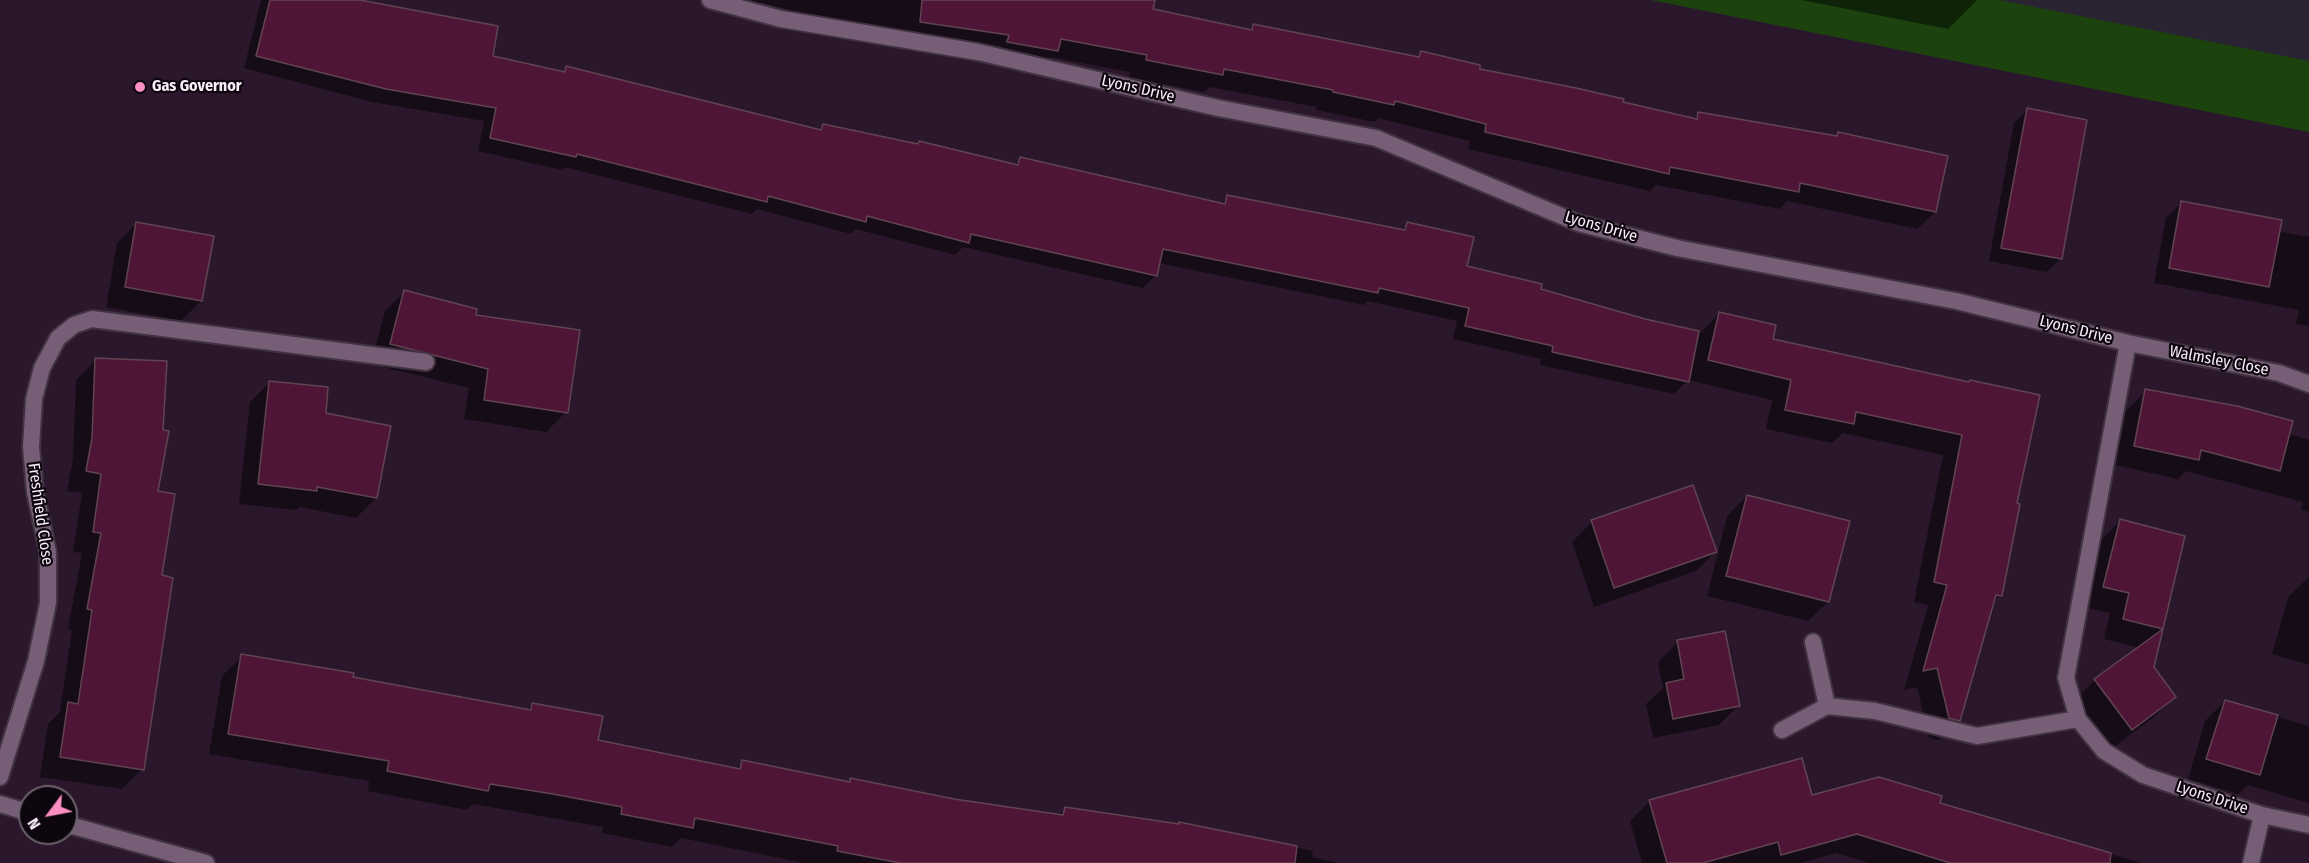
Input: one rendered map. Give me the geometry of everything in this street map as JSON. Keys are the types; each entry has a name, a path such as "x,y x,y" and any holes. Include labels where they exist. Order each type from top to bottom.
{"street":[{"name":"Lyons Drive","path":"710,0 780,19 978,52 1218,108 1376,138 1578,223 1677,248 1956,301 2128,343 2066,678 2078,719 2104,751 2143,775 2262,815 2309,825"},
{"name":"Freshfield Close","path":"0,777 36,661 48,603 48,552 35,492 31,447 34,399 42,368 58,338 74,325 92,319 426,362"},
{"name":"Walmsley Close","path":"2128,343 2279,373 2309,384"},
{"path":"1813,642 1827,706"},
{"path":"1782,730 1827,706 1875,711 1977,736 2078,719"},
{"path":"0,804 18,809"},
{"name":"Lyons Drive","path":"2251,863 2262,815"},
{"path":"78,827 206,863"}],"shaded area":[{"path":"1651,0 2309,0 2309,132"}],"green space":[{"path":"1651,0 1999,0 2309,61 2309,132"}],"building":[{"path":"270,0 360,0 498,26 493,56 565,72 566,66 821,130 823,124 918,144 919,141 1018,165 1020,157 1225,204 1227,195 1405,230 1407,222 1474,237 1467,266 1542,284 1541,289 1645,319 1699,331 1689,382 1552,352 1553,346 1465,326 1469,308 1379,288 1378,293 1163,249 1157,276 971,234 969,243 867,216 866,222 768,196 767,202 577,154 576,157 490,138 496,108 386,89 256,56"},
{"path":"922,0 1155,0 1153,9 1252,30 1253,24 1419,57 1421,51 1480,65 1480,69 1624,99 1623,102 1697,119 1698,112 1837,136 1838,132 1948,156 1936,212 1800,183 1799,192 1670,167 1669,174 1485,132 1486,124 1395,101 1394,105 1333,92 1333,90 1224,69 1223,75 1146,60 1147,55 1061,39 1058,51 1007,42 1009,35 920,22"},
{"path":"2027,108 2087,120 2062,259 2001,248"},
{"path":"2181,201 2282,220 2269,287 2169,268"},
{"path":"136,222 214,236 202,301 125,287"},
{"path":"404,290 477,309 476,315 580,330 568,413 484,400 488,369 390,344"},
{"path":"1719,312 1776,325 1773,339 1969,382 1970,380 2040,395 2017,503 2020,504 2002,596 1996,595 1960,721 1949,718 1937,668 1923,671 1947,585 1934,582 1962,435 1856,412 1854,424 1785,410 1791,380 1708,360"},
{"path":"95,358 167,361 163,430 169,431 158,491 175,494 162,575 173,578 144,770 60,757 68,702 78,704 92,610 87,609 101,533 93,532 101,474 86,471 92,438"},
{"path":"269,381 328,387 326,413 391,426 377,498 317,487 317,491 258,484"},
{"path":"2145,389 2237,406 2293,421 2280,471 2201,450 2199,460 2134,446"},
{"path":"1693,485 1717,552 1614,588 1591,520"},
{"path":"1747,495 1850,521 1829,602 1726,576"},
{"path":"2120,519 2185,536 2163,629 2123,619 2129,593 2103,587"},
{"path":"2163,629 2154,667 2176,697 2132,730 2094,679"},
{"path":"1725,631 1740,706 1673,719 1666,683 1684,679 1677,640"},
{"path":"241,654 354,673 353,677 531,710 532,703 603,716 598,740 740,769 742,760 850,782 850,778 954,799 1063,815 1065,807 1179,824 1179,822 1297,846 1295,863 900,863 837,851 838,846 695,818 693,828 621,814 622,807 553,794 490,784 488,791 387,771 389,761 228,734"},
{"path":"2225,700 2278,715 2260,775 2206,759"},
{"path":"1802,758 1812,795 1879,777 1942,796 1940,803 2111,853 2110,863 1950,863 1857,834 1781,855 1778,842 1703,863 1667,863 1649,800"}],"place":[{"name":"Gas Governor","path":"140,87"}]}
